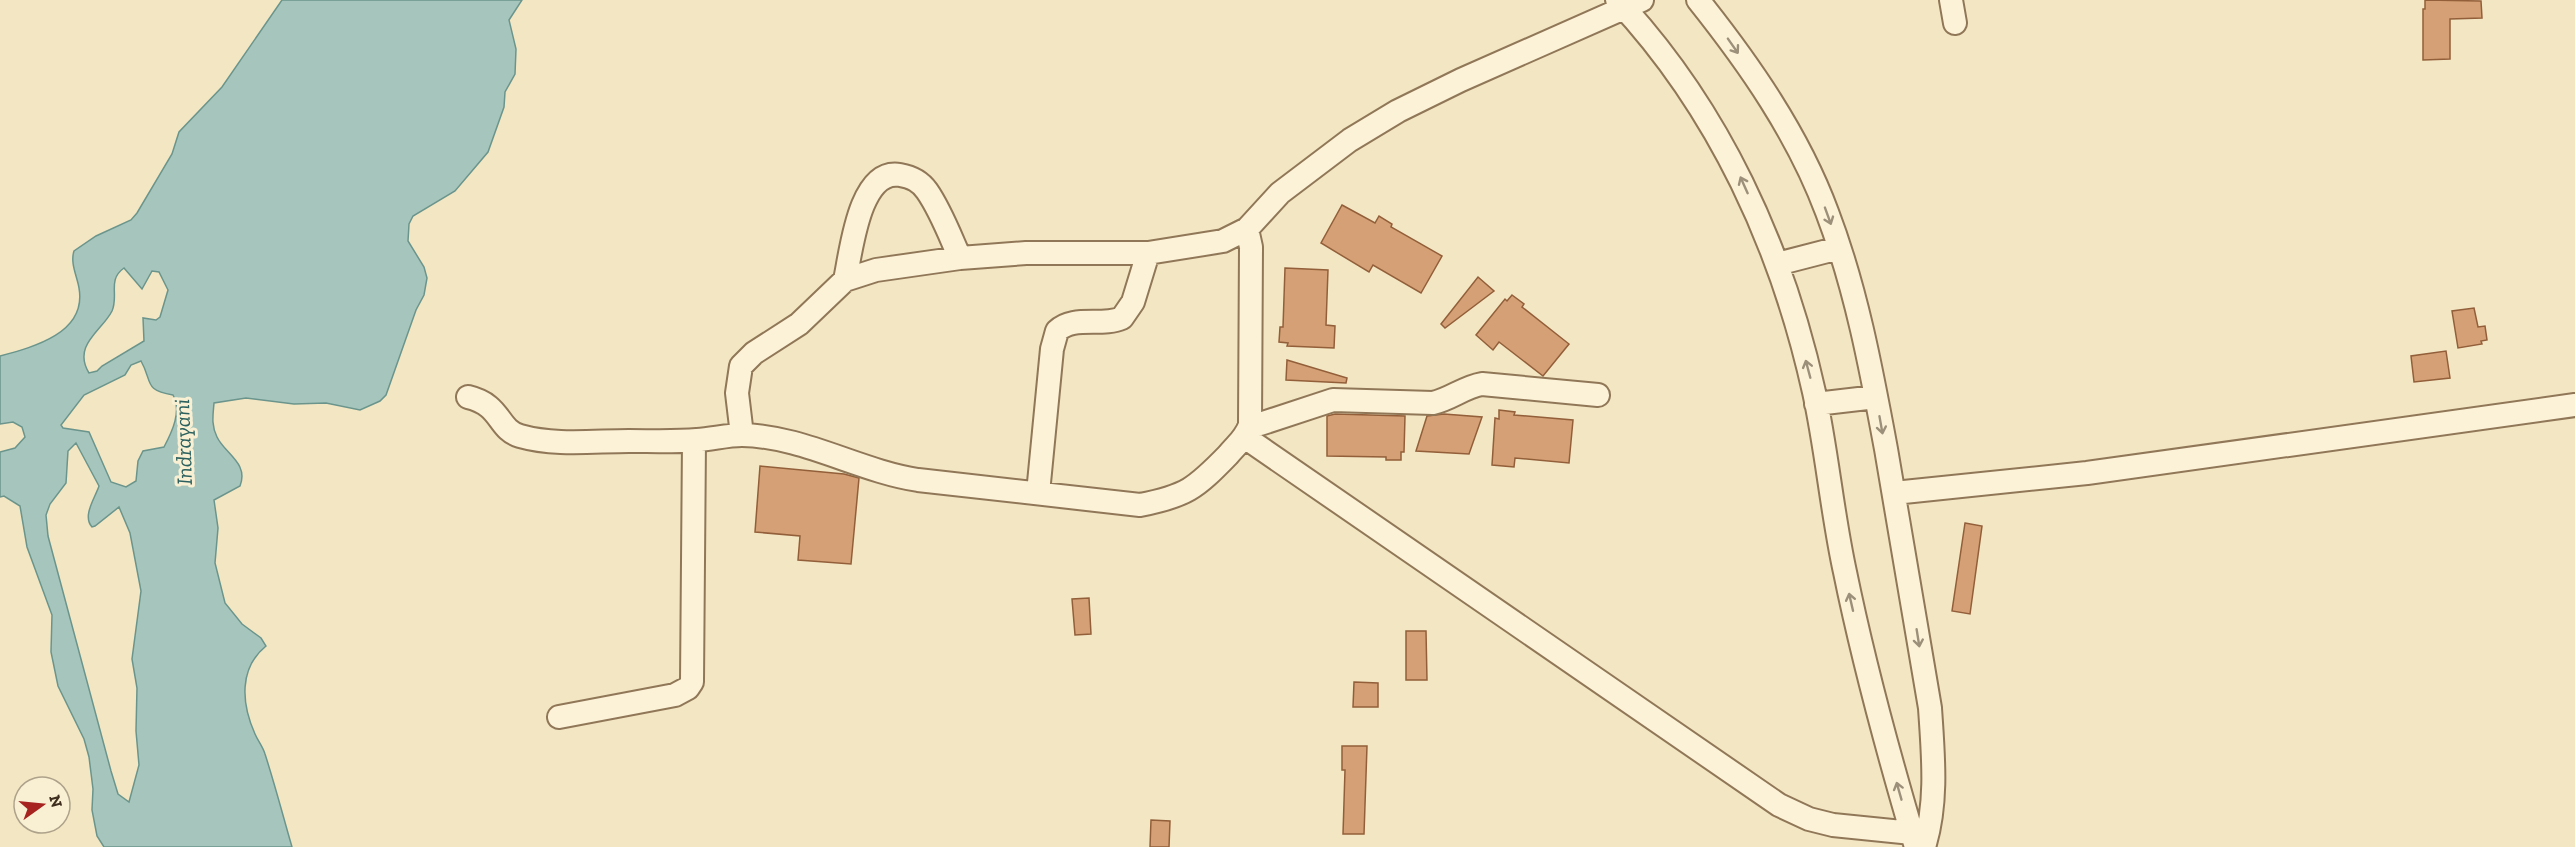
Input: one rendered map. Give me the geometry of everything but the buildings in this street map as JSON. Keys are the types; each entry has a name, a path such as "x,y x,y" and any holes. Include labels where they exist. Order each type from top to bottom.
{"street":[{"path":"1698,0 1756,79 1794,139 1827,211 1853,289 1894,493 1930,708 1934,762 1932,808 1917,842"},
{"path":"1951,0 1955,23"},
{"path":"742,435 737,393 741,366 754,353 799,324 845,280 876,270 960,258 1026,254 1148,253 1223,241 1247,228 1280,193 1350,140 1398,111 1628,3 1683,82 1741,177 1777,264 1816,404 1845,574 1883,736 1917,842"},
{"path":"845,280 858,219 869,193 882,177 894,174 917,180 927,191 960,258"},
{"path":"1247,228 1251,247 1248,431"},
{"path":"1777,264 1839,248"},
{"path":"1038,493 1052,349 1057,330 1071,323 1106,323 1122,318 1133,302 1148,253"},
{"path":"468,397 481,400 494,409 512,432 526,437 561,441 694,441 742,435 791,443 889,476 1140,505 1193,490 1248,431 1333,399 1433,403 1448,399 1470,386 1490,383 1598,395"},
{"path":"1816,404 1876,397"},
{"path":"1894,493 2087,473 2575,405"},
{"path":"1248,431 1779,805 1809,819 1917,842"},
{"path":"559,717 675,695 688,688 692,682 694,441"}],"water":[{"name":"Indrayani","path":"282,0 522,0 509,20 516,49 515,74 505,92 504,107 488,152 455,191 413,216 409,224 408,241 424,267 427,278 424,295 416,310 386,395 380,401 360,410 326,403 294,404 246,398 214,403 215,433 239,465 242,478 240,486 214,500 218,528 215,563 225,603 242,624 261,638 266,646 251,665 247,675 245,698 250,722 265,754 292,847 104,847 97,836 92,810 93,789 89,757 84,739 58,686 51,652 52,615 27,547 20,506 4,496 0,497 0,452 15,448 25,437 22,427 13,422 0,424 0,356 42,342 55,336 66,327 75,316 79,303 79,288 73,260 74,251 96,236 131,220 172,154 179,132 222,87","holes":["124,268 142,289 152,271 159,272 168,290 160,317 156,320 143,318 144,341 97,371 89,373 85,363 86,346 112,311 116,278","141,361 153,388 173,395 177,408 173,428 164,447 143,451 138,461 136,481 126,487 111,482 89,432 63,428 61,425 84,395 125,375 131,365","76,443 99,486 89,512 88,518 92,527 119,507 130,533 141,591 132,659 137,688 136,731 139,765 129,802 118,794 48,536 46,515 50,504 66,483 68,451"]}]}
